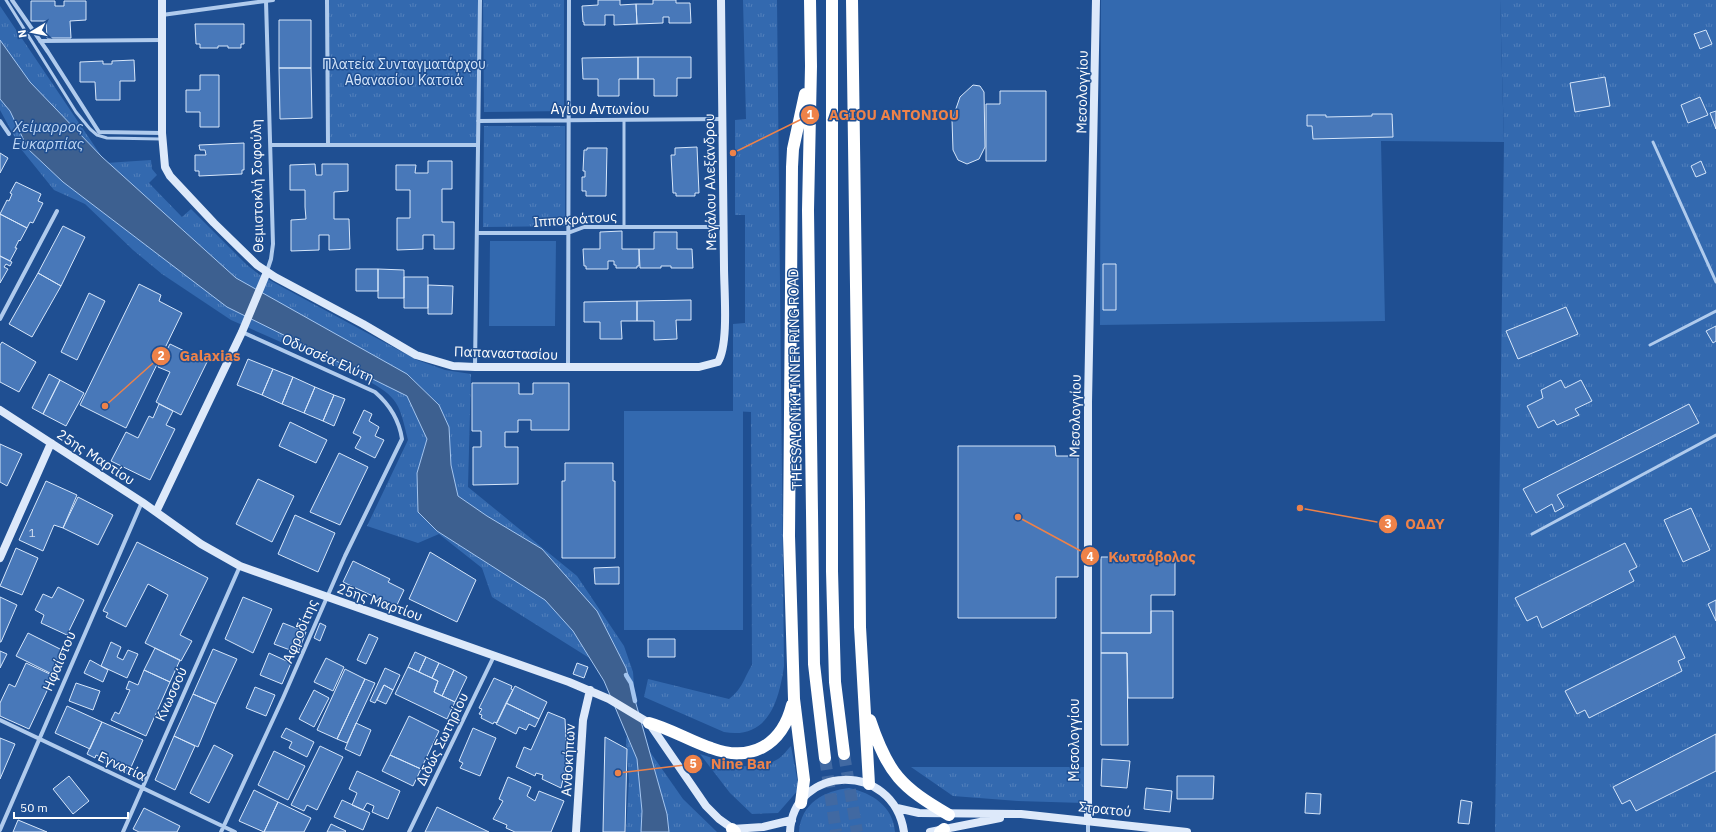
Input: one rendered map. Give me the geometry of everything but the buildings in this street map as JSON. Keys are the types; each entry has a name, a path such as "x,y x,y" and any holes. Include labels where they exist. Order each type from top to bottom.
{"highway":[{"name":"THESSALONIKI INNER RING ROAD","path":"810,0 811,66 808,218 814,664 825,758"},
{"path":"832,0 832,571 835,682 844,754"},
{"path":"852,0 859,478 858,576 869,784"},
{"path":"801,802 804,780 794,700 788,528 792,167 793,150 811,66"},
{"path":"649,723 718,751 736,753 758,750 774,740 782,731 794,700"},
{"path":"865,706 878,746 892,770 903,784 919,797 949,814"}],"street":[{"path":"12,0 99,132 162,136"},
{"name":"Θεμιστοκλή Σοφούλη","path":"162,0 162,136 165,167 170,176 214,223 250,259 267,272 273,244 266,1"},
{"path":"162,15 273,0"},
{"path":"327,0 328,144"},
{"path":"475,367 480,0"},
{"path":"568,368 569,0"},
{"name":"Μεγάλου Αλεξάνδρου","path":"718,362 723,355 724,345 721,0"},
{"name":"Μεσολογγίου","path":"1088,832 1088,410 1096,0"},
{"path":"40,41 162,40"},
{"name":"Αγίου Αντωνίου","path":"478,121 722,119"},
{"path":"0,120 9,134"},
{"path":"271,145 478,145"},
{"path":"0,319 57,211"},
{"name":"Ιπποκράτους","path":"476,233 568,232 584,227 724,227"},
{"path":"156,512 243,330 267,272"},
{"name":"Παπαναστασίου","path":"267,272 416,355 453,366 699,368 718,362"},
{"name":"Οδυσσέα Ελύτη","path":"243,330 375,392 387,402 400,425 402,439"},
{"name":"25ης Μαρτίου","path":"0,410 142,502 201,544 240,566 590,690 609,699 649,723 706,806 735,831"},
{"name":"Αφροδίτης","path":"221,832 268,732 345,556 402,439"},
{"path":"0,558 51,443"},
{"name":"Ηφαίστου","path":"0,830 142,502"},
{"name":"Κνωσσού","path":"123,832 240,566"},
{"name":"Διδώς Σωτηρίου","path":"409,832 494,656"},
{"name":"Ανθοκήπων","path":"576,832 583,720 590,690"},
{"name":"Εγνατία","path":"0,720 235,832"},
{"path":"790,832 792,820 801,802 814,789 831,781 850,780 869,784 885,794 897,808 904,832"},
{"name":"Στρατού","path":"897,808 919,813 1021,814 1088,820 1187,832"},
{"name":"Στρατού","path":"930,832 1021,814"},
{"path":"735,831 763,827 792,820"}],"lane":[{"path":"6,0 76,112 90,129 97,135 107,138 162,136"},
{"path":"624,120 624,227"},
{"path":"1653,142 1716,282"},
{"path":"1650,345 1716,311"},
{"path":"1532,534 1716,435"}],"green space":[{"name":"Πλατεία Συνταγματάρχου Αθανασίου Κατσιά","path":"327,0 480,0 478,145 328,144"},
{"path":"483,0 564,0 564,111 484,112"},
{"path":"743,0 777,0 784,666 779,692 769,715 761,724 751,730 739,733 724,732 644,697 648,679 729,699 740,687 752,665 751,412 733,411 733,324 745,323 745,215 735,215 735,120 746,119"},
{"path":"1101,0 1500,0 1504,142 1381,141 1385,321 1100,325"},
{"path":"1500,0 1716,0 1716,832 1495,832 1504,142"},
{"path":"0,6 106,163 151,160 152,169 157,175 149,183 182,217 191,209 247,265 260,275 417,360 445,370 471,374 468,487 577,576 624,646 633,672 634,686 492,597 482,568 439,534 418,543 367,526 408,440 396,403 385,391 365,379 231,320 162,274 133,250 85,204 54,190 21,149 0,110"},
{"path":"484,126 565,126 565,226 483,227"},
{"path":"490,241 556,241 555,326 489,326"},
{"path":"624,411 743,411 743,630 624,630"},
{"path":"628,732 648,749 683,799 717,832 626,832 629,780 626,740"},
{"path":"791,746 799,789 778,813 752,814 730,793 700,754 739,766 749,767 768,764 778,759"},
{"path":"911,767 1091,767 1084,803 1018,801 953,796"},
{"path":"849,788 866,793 880,802 890,815 895,832 799,832 804,813 815,800 831,792"}],"water":[{"name":"Χείμαρρος Ευκαρπίας","path":"0,40 30,82 102,157 236,278 407,374 439,405 449,427 451,465 458,496 487,516 542,549 597,611 626,668 667,814 669,832 641,832 642,811 637,759 604,681 573,631 545,600 437,531 418,512 417,473 427,439 407,396 227,307 63,182 28,149 10,111 0,99"}],"waterway":[{"name":"Χείμαρρος Ευκαρπίας","path":"626,675 631,683 635,701"}],"tunnel":[{"path":"844,754 857,832"},
{"path":"825,758 836,832"}],"place":[{"name":"AGIOU ANTONIOU","path":"733,153"},
{"name":"Galaxias","path":"105,406"},
{"name":"ΟΔΔΥ","path":"1300,508"},
{"name":"Κωτσόβολος","path":"1018,517"},
{"name":"Nine Bar","path":"618,773"}]}
